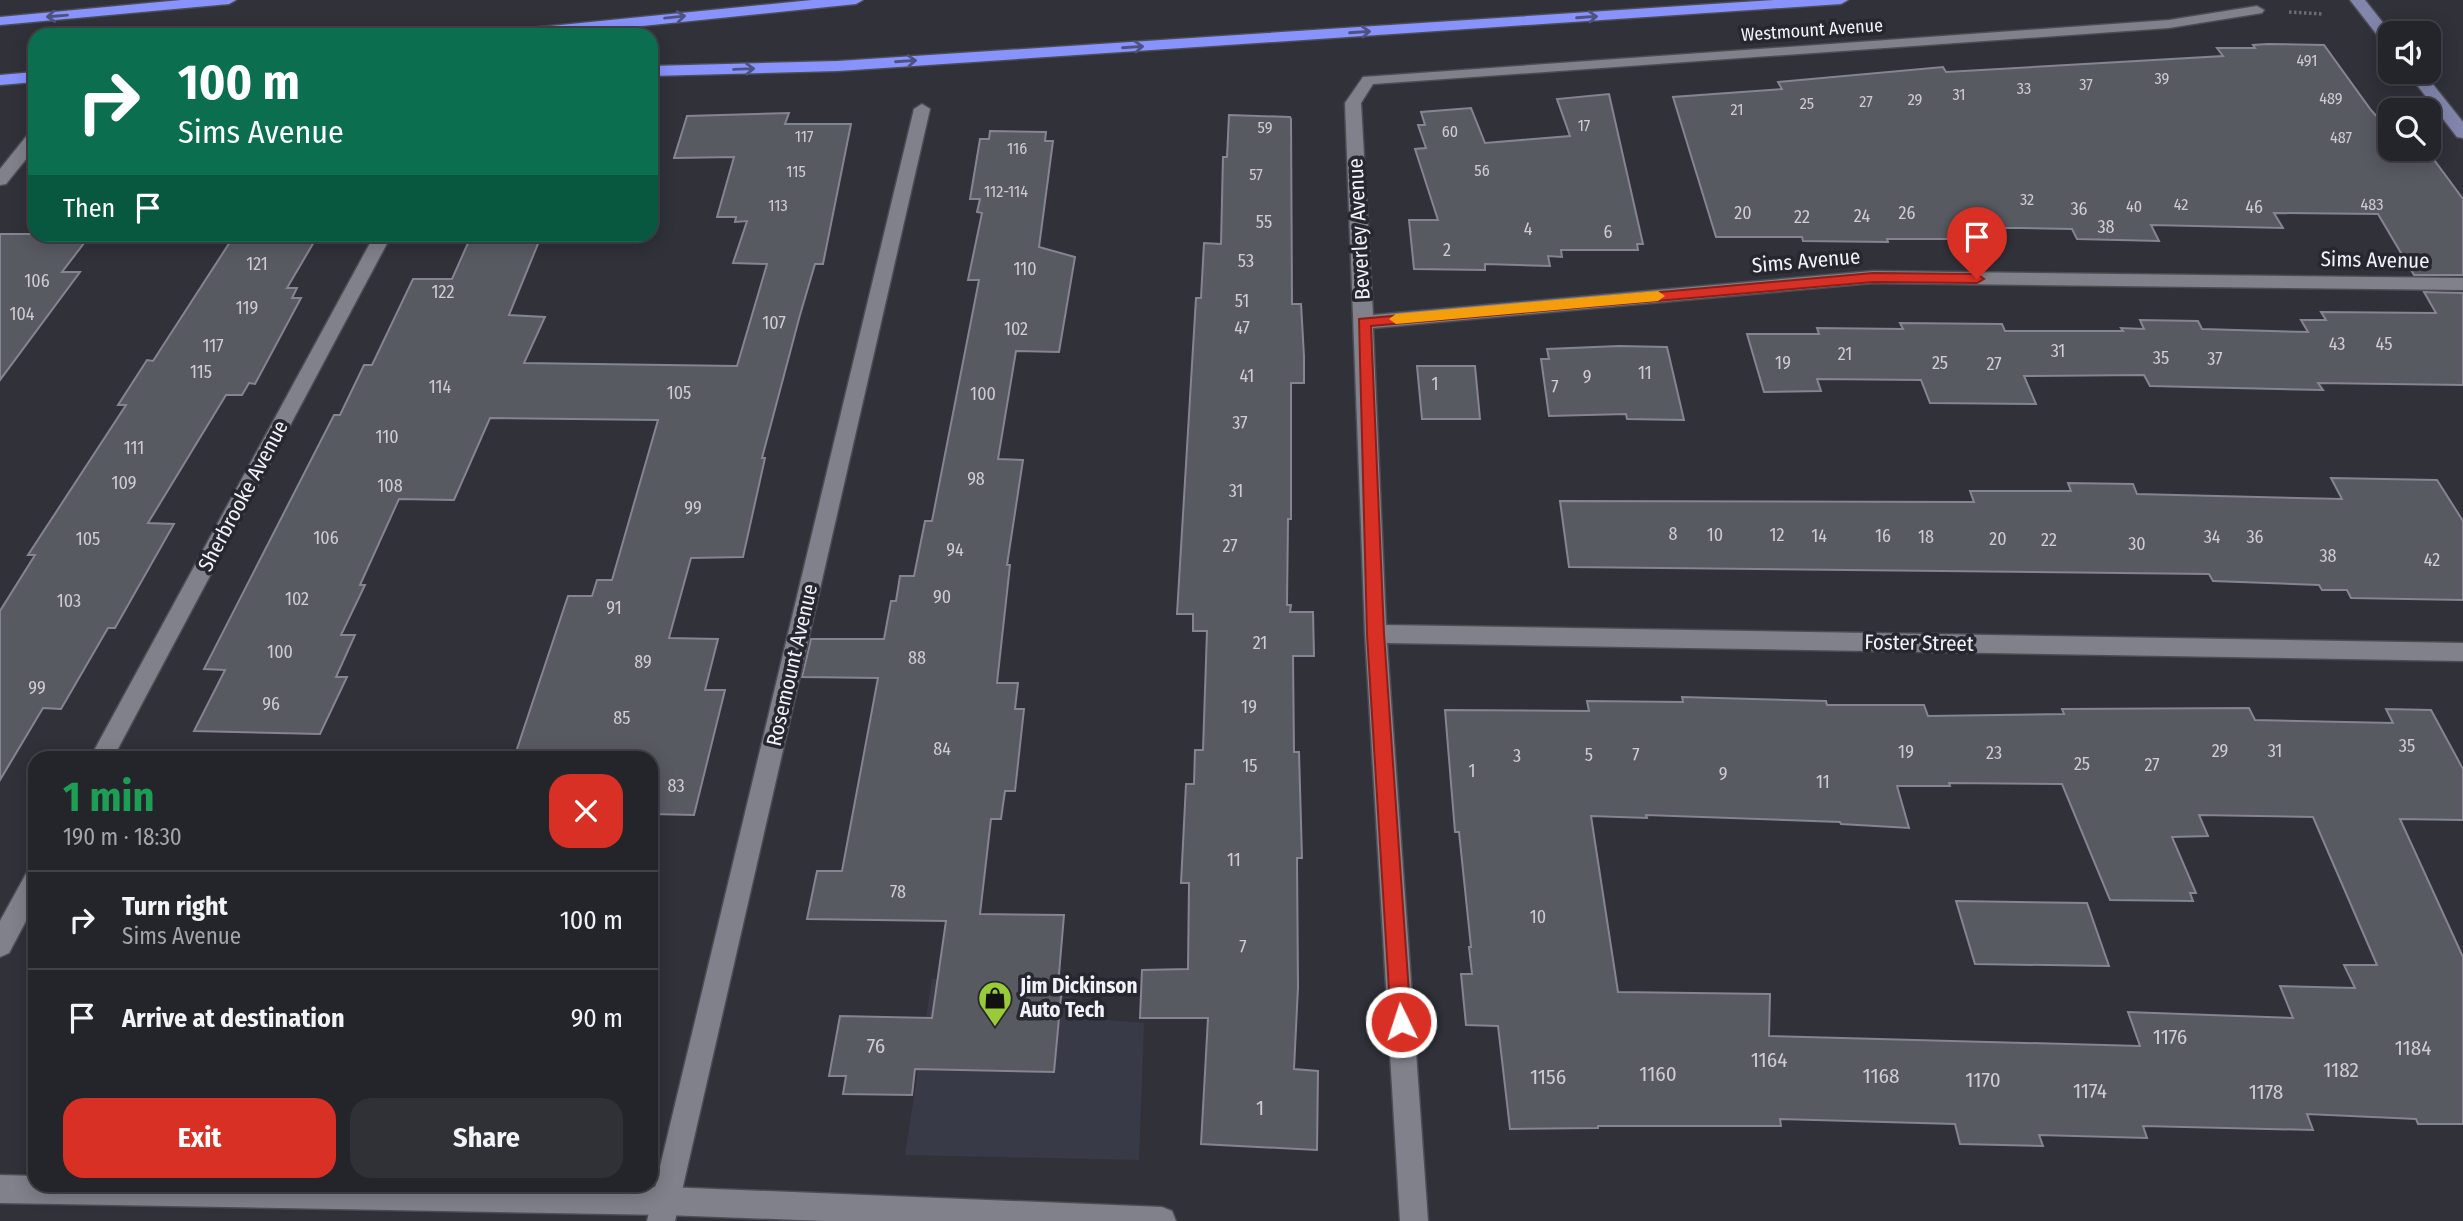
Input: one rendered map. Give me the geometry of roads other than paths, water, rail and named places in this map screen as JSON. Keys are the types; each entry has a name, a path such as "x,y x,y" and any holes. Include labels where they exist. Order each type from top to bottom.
{"highway":[{"path":"0,21 229,0"},
{"path":"579,28 856,0"},
{"path":"658,71 838,66 1841,0"},
{"path":"0,80 28,78"}],"main road":[{"path":"2357,0 2378,26"},
{"path":"2424,84 2463,133"}],"street":[{"name":"Westmount Avenue","path":"1368,80 2169,24 2257,10"},
{"name":"Beverley Avenue","path":"1368,80 1353,103 1376,634 1414,1221"},
{"name":"Rosemount Avenue","path":"663,1211 922,109"},
{"path":"0,180 28,146"},
{"name":"Sherbrooke Avenue","path":"105,751 380,242"},
{"name":"Sims Avenue","path":"1364,322 1873,278 2463,284"},
{"name":"Foster Street","path":"1376,634 2463,652"},
{"path":"0,945 28,893"},
{"path":"0,1189 28,1190"},
{"path":"90,1192 663,1211 1162,1221"}],"place":[{"name":"Jim Dickinson Auto Tech","path":"995,1028"}]}
